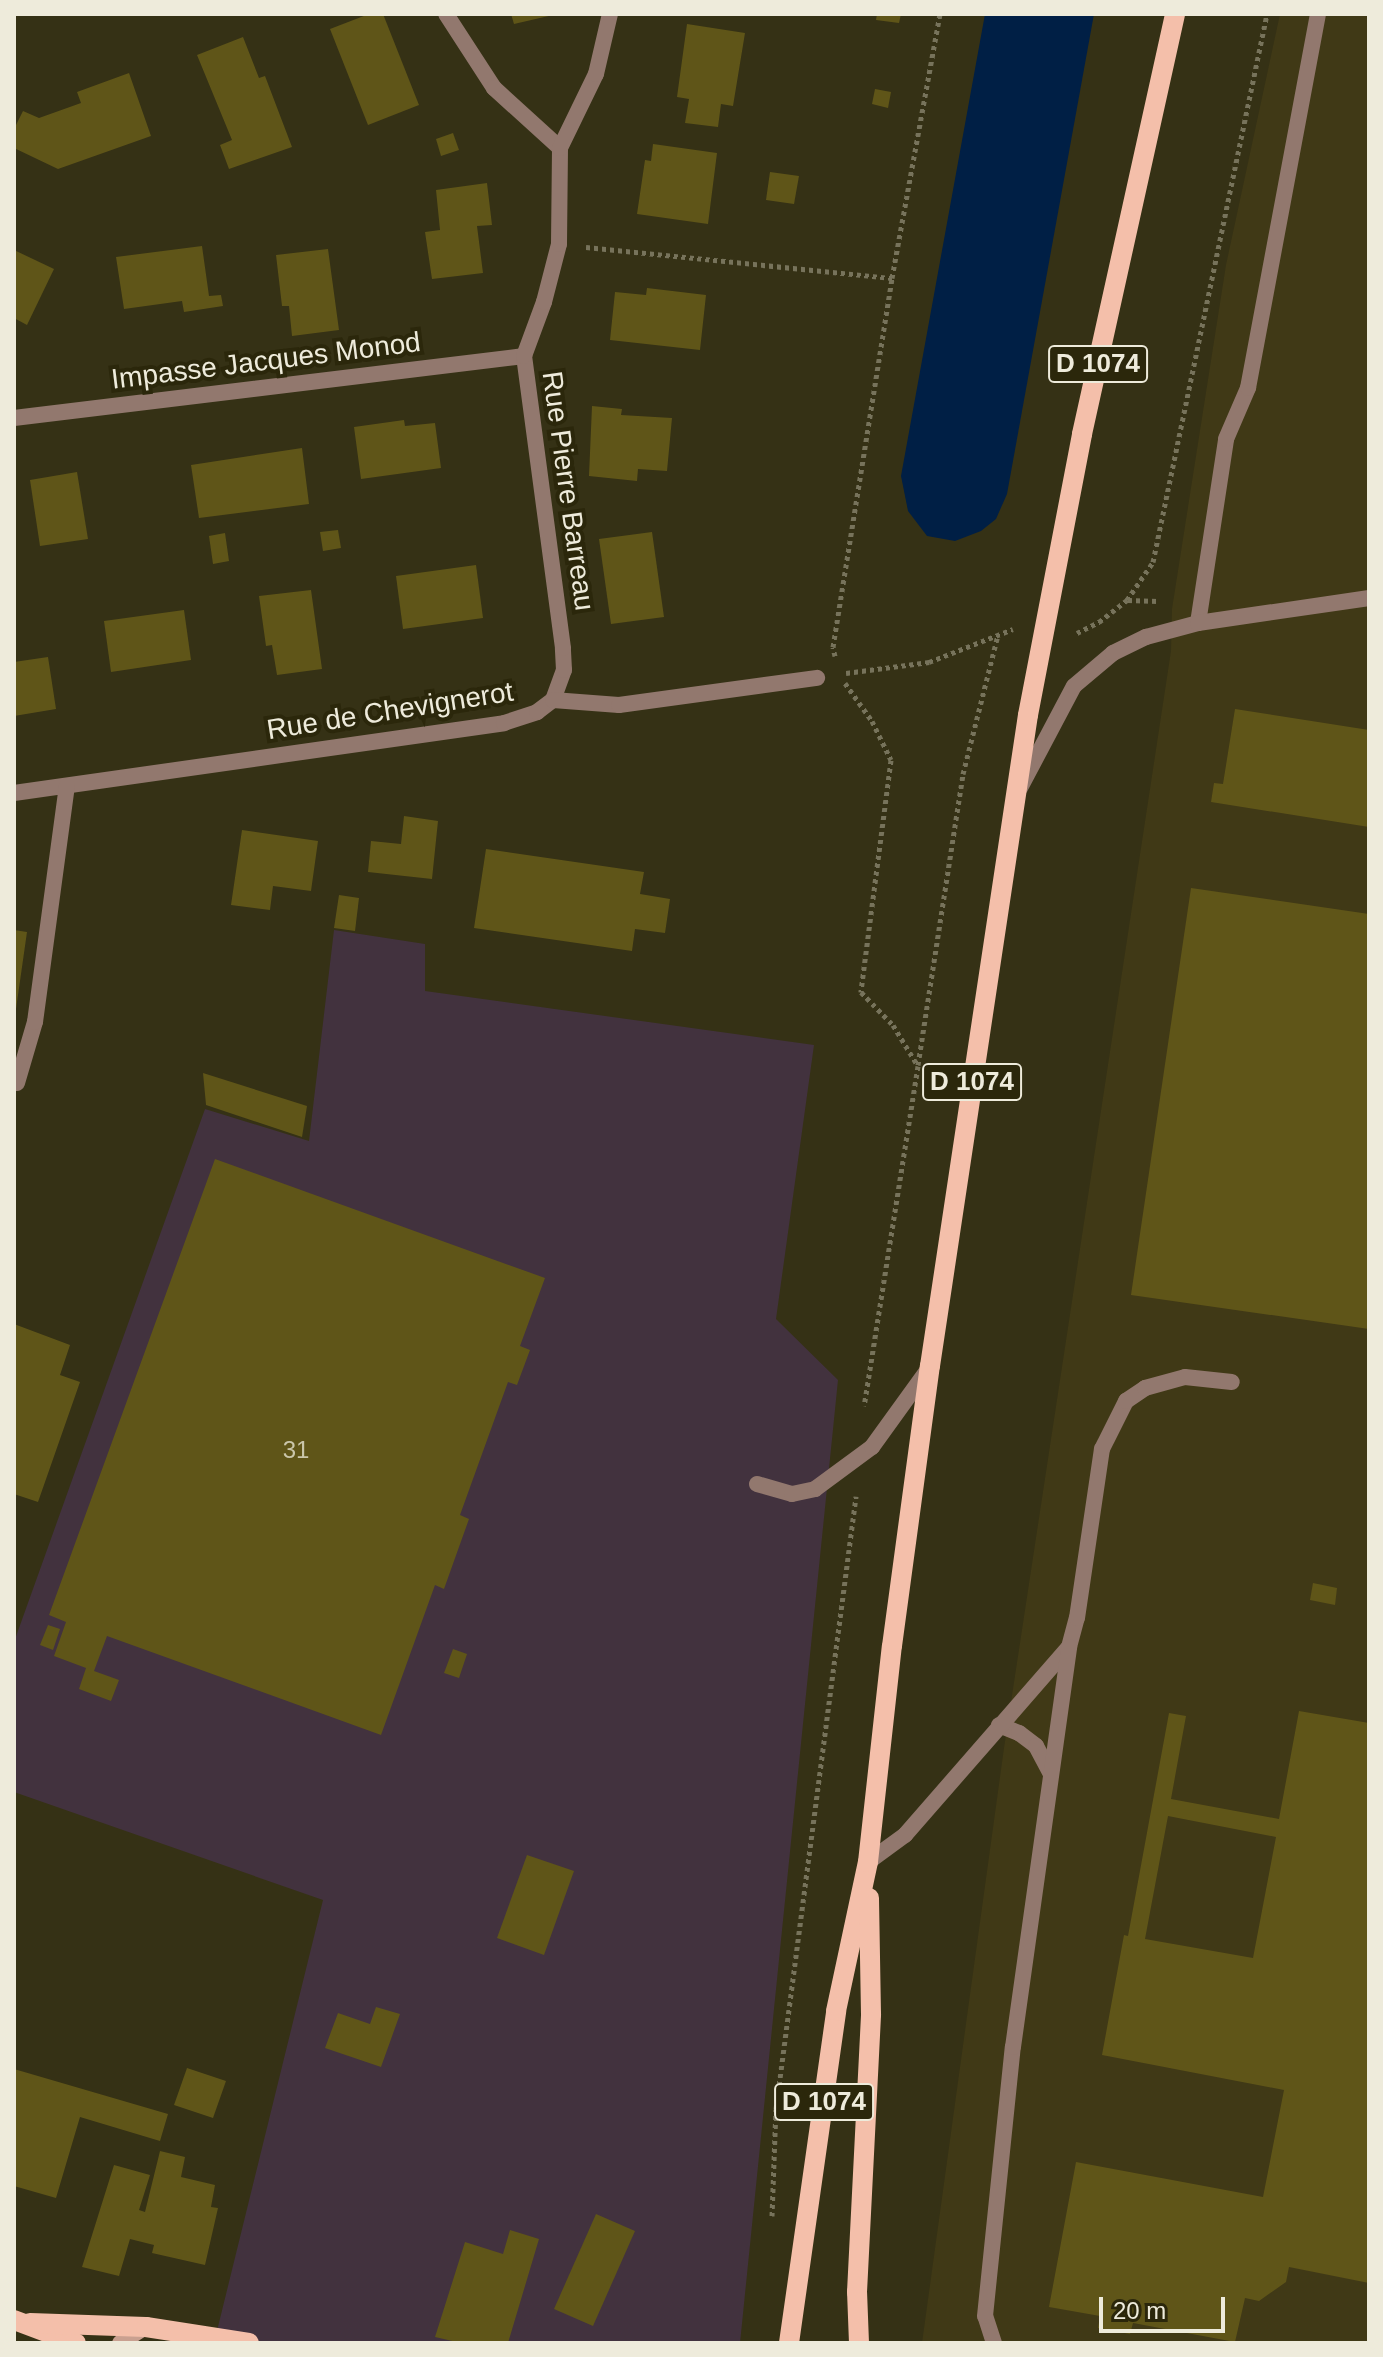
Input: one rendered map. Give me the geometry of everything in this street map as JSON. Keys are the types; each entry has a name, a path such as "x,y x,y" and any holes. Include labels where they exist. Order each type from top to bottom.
{"main road":[{"name":"D 1074","path":"789,2343 836,2011 868,1862 892,1646 930,1366 1015,799 1043,632 1175,14"},
{"name":"D 1074","path":"859,2343 857,2292 871,2014 868,1862"},
{"path":"22,2322 146,2327 249,2343"},
{"path":"22,2322 76,2343"},
{"path":"120,2343 146,2327"}],"street":[{"path":"446,14 494,88 560,148"},
{"name":"Rue Pierre Barreau","path":"553,700 561,685 563,648 524,356 544,302 559,244 560,148 596,74 610,14"},
{"path":"1198,623 1226,439 1248,388 1318,14"},
{"name":"Impasse Jacques Monod","path":"14,418 524,356"},
{"path":"1015,799 1062,704 1092,667 1146,637 1198,623 1369,598"},
{"name":"Rue de Chevignerot","path":"14,793 504,723 537,712 553,700 619,705 817,678"},
{"path":"17,1083 35,1022 67,786"},
{"path":"757,1484 792,1494 815,1489 872,1447 930,1366"},
{"path":"994,2343 985,2316 1013,2047 1050,1772 1102,1449 1114,1418 1126,1401 1145,1388 1185,1377 1232,1382"},
{"path":"868,1862 905,1835 1069,1647"},
{"path":"999,1725 1019,1733 1036,1746 1050,1772"}],"path":[{"path":"839,674 833,647 892,278 940,14"},
{"path":"817,678 929,662 1018,628 1070,636 1099,622 1127,600 1153,562 1267,14"},
{"path":"559,244 892,278"},
{"path":"918,1066 963,774 998,635"}],"shaded area":[{"path":"1280,14 1369,14 1369,2343 922,2343 1004,1748 1171,651 1172,609 1226,265"},
{"path":"334,930 425,944 425,991 814,1045 776,1319 838,1380 740,2343 214,2343 323,1900 14,1792 14,1642 205,1109 309,1141"}],"water":[{"path":"985,14 1094,14 1007,494 996,519 981,531 955,541 927,536 908,511 901,476"}],"building":[{"path":"369,14 383,14 419,105 368,125 330,29"},
{"path":"511,14 553,14 553,15 514,24"},
{"path":"877,14 901,14 899,23 876,20"},
{"path":"687,24 745,33 733,106 721,104 718,127 685,123 689,99 677,97"},
{"path":"243,37 259,78 265,76 292,147 229,169 220,145 232,140 197,55"},
{"path":"129,73 151,136 58,169 14,148 14,129 23,111 39,118 81,103 77,92"},
{"path":"875,89 891,92 888,108 872,104"},
{"path":"453,133 459,150 441,156 436,139"},
{"path":"653,144 717,153 708,224 637,214 645,160 651,161"},
{"path":"770,172 799,176 794,204 766,200"},
{"path":"487,183 492,225 477,226 483,273 432,279 425,232 440,230 436,190"},
{"path":"202,246 209,296 221,295 223,306 184,312 182,301 124,309 116,257"},
{"path":"328,249 339,330 292,336 289,306 282,306 276,255"},
{"path":"14,250 54,269 27,325 14,318"},
{"path":"647,288 706,295 700,350 610,340 615,292 646,295"},
{"path":"592,406 622,409 621,415 672,418 667,471 638,469 637,481 589,476"},
{"path":"404,420 405,426 435,423 441,468 361,479 354,427"},
{"path":"302,448 309,504 199,518 191,465"},
{"path":"77,472 88,539 40,546 30,480"},
{"path":"338,530 341,548 323,551 320,532"},
{"path":"652,532 664,617 611,624 599,539"},
{"path":"225,533 229,561 213,564 209,536"},
{"path":"476,565 483,618 403,629 396,576"},
{"path":"311,590 322,669 277,675 272,645 266,646 259,596"},
{"path":"184,610 191,660 111,672 104,621"},
{"path":"48,657 56,709 14,716 14,662"},
{"path":"1235,709 1369,730 1369,827 1211,802 1214,783 1223,784"},
{"path":"404,816 438,821 432,879 368,872 371,841 401,844"},
{"path":"242,830 318,841 311,891 273,886 270,910 231,905"},
{"path":"486,849 644,872 640,894 670,899 665,933 635,929 632,951 474,928"},
{"path":"1191,888 1369,914 1369,1329 1131,1295"},
{"path":"339,895 359,898 355,931 334,928"},
{"path":"14,930 27,932 16,1009 14,1009"},
{"path":"203,1073 307,1106 302,1137 206,1105"},
{"path":"215,1159 545,1278 520,1346 530,1350 517,1385 508,1382 460,1515 469,1519 444,1589 435,1585 381,1735 107,1636 94,1671 119,1680 111,1701 79,1689 86,1668 54,1656 66,1622 49,1615"},
{"path":"14,1324 70,1345 60,1375 80,1382 38,1502 14,1494"},
{"path":"1313,1583 1337,1588 1335,1605 1310,1600"},
{"path":"48,1625 60,1629 53,1650 40,1645"},
{"path":"453,1649 467,1654 459,1678 444,1673"},
{"path":"1299,1711 1369,1723 1369,2283 1289,2267 1286,2282 1259,2301 1245,2298 1235,2342 1133,2323 1130,2334 1098,2328 1100,2316 1049,2307 1076,2162 1263,2197 1284,2090 1102,2055 1124,1935 1128,1936 1169,1713 1186,1716 1171,1799 1279,1819","holes":["1168,1816 1276,1837 1253,1958 1145,1939"]},
{"path":"527,1855 574,1871 544,1955 497,1938"},
{"path":"376,2007 400,2014 381,2067 325,2048 338,2013 370,2024"},
{"path":"187,2068 226,2081 213,2118 174,2105"},
{"path":"14,2069 168,2114 160,2141 80,2117 56,2198 14,2186"},
{"path":"160,2151 185,2157 181,2177 215,2185 211,2207 218,2208 205,2265 152,2253 154,2245 130,2239 119,2276 82,2267 114,2165 150,2175 139,2210 145,2212"},
{"path":"596,2214 635,2231 593,2326 554,2309"},
{"path":"510,2230 539,2239 508,2343 461,2343 435,2337 465,2242 503,2254"}]}
